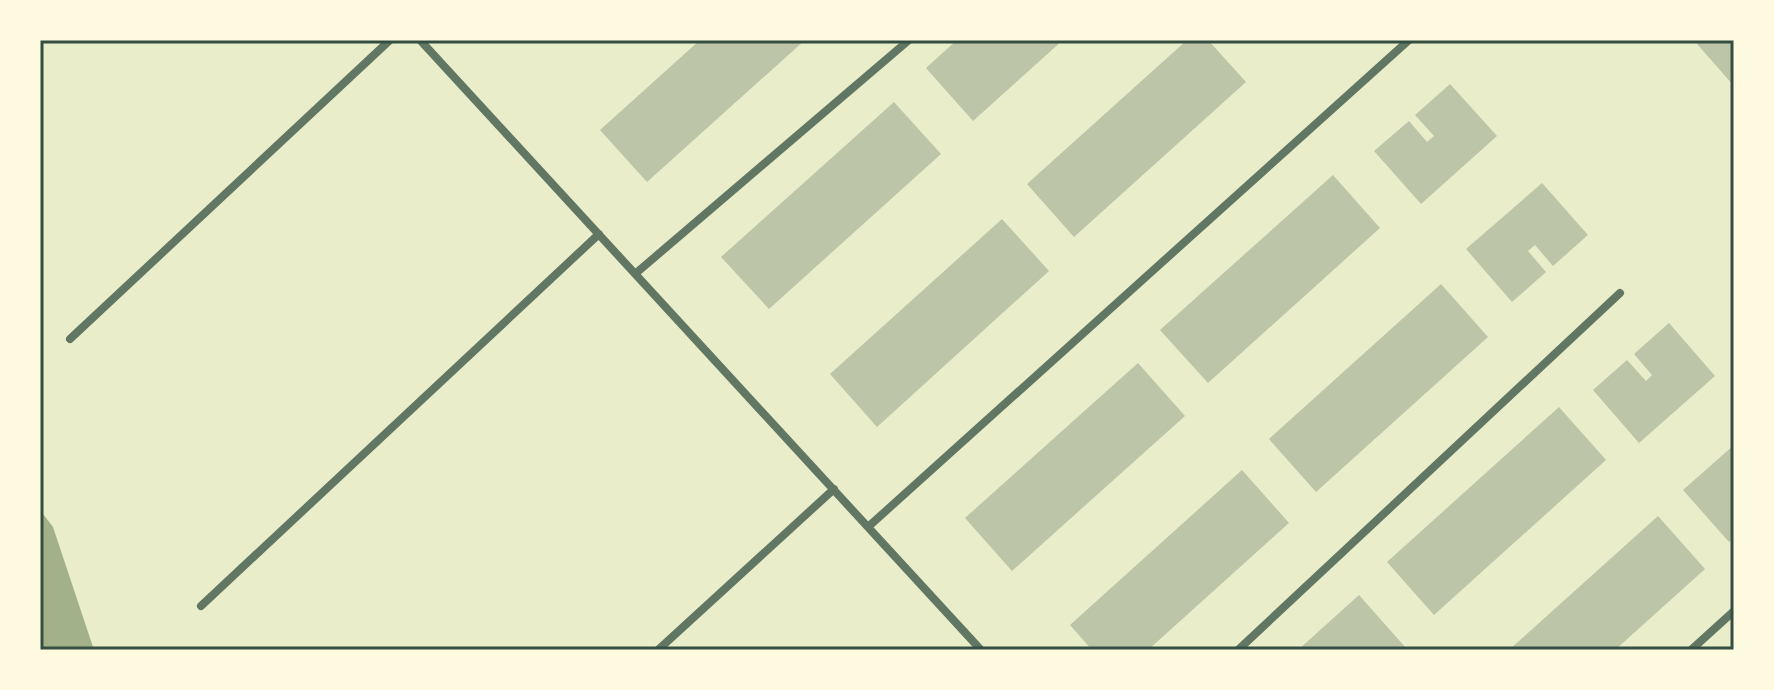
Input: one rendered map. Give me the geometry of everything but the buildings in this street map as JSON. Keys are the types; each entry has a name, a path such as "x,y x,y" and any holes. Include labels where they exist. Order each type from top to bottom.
{"street":[{"path":"70,339 390,40"},
{"path":"420,40 981,650"},
{"path":"635,274 909,40"},
{"path":"868,527 1409,40"},
{"path":"201,606 599,234"},
{"path":"1238,650 1620,293"},
{"path":"658,650 834,489"},
{"path":"1691,650 1734,611"}],"shaded area":[{"path":"40,510 53,527 94,650 40,650"}]}
